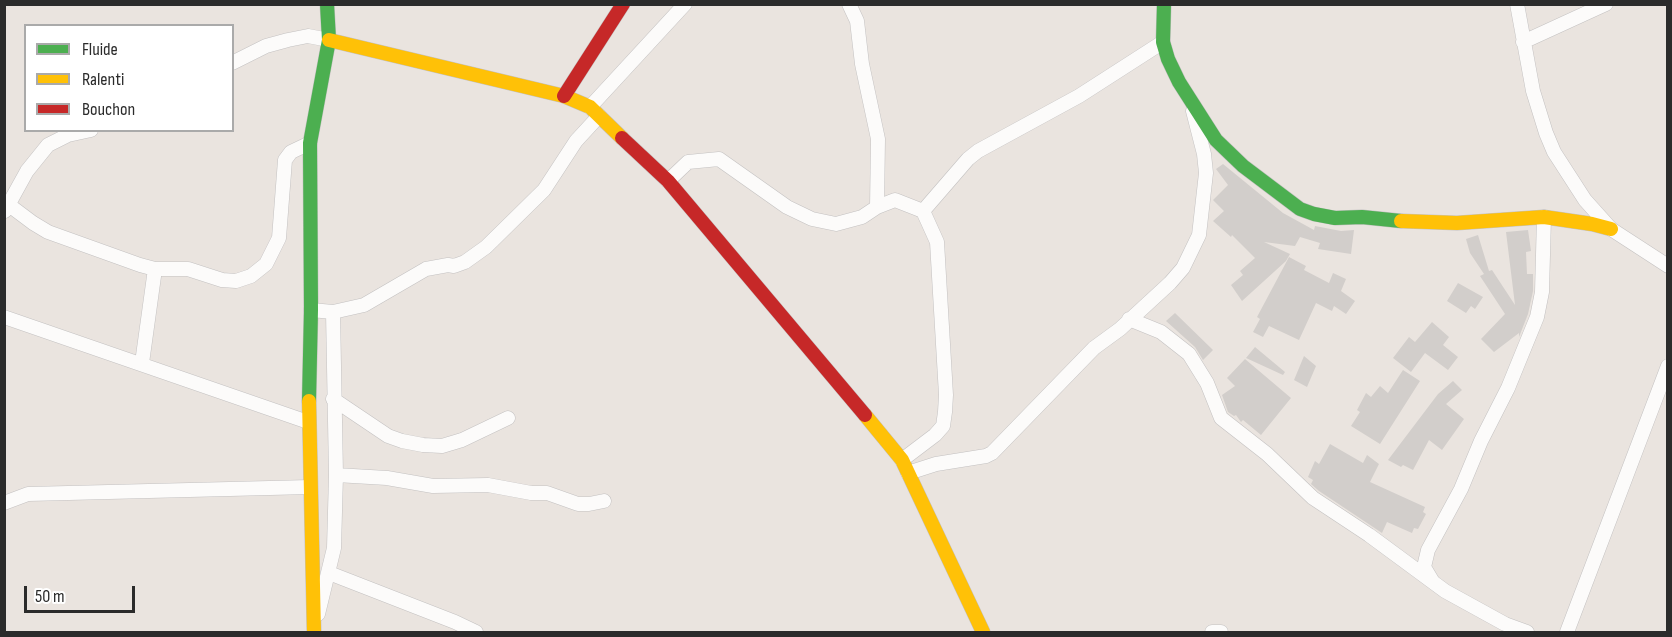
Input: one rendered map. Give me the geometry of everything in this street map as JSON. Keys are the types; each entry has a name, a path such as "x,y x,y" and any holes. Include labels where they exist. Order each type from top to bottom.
{"street":[{"path":"314,632 308,422 311,310 310,143 328,40 327,4"},
{"path":"564,96 623,4"},
{"path":"311,310 333,312 364,305 426,269 454,266 465,262 486,247 544,190 594,112 685,4"},
{"path":"849,4 857,21 862,64 878,139 877,207"},
{"path":"1164,4 1162,42 1179,82 1216,140 1243,166 1300,209 1335,218 1362,217 1457,223 1544,217 1611,229"},
{"path":"1517,4 1537,106 1554,152 1585,200 1611,229 1668,266"},
{"path":"1523,42 1606,4"},
{"path":"234,62 266,46 308,36 564,96 594,112 668,181 817,356 905,467 983,633"},
{"path":"923,211 968,159 978,151 1079,96 1162,42"},
{"path":"905,467 986,456 992,453 1094,348 1129,320 1179,273 1193,249 1202,224 1206,173 1204,154 1191,100"},
{"path":"82,132 68,135 48,145 27,171 7,209 48,232 155,269 188,269 222,280 236,281 251,276 266,264 279,238 285,160 291,152 310,143"},
{"path":"668,181 688,162 719,159 787,207 812,219 836,224 862,217 877,207 895,201 923,211 937,242 946,395 943,426 905,467"},
{"path":"1434,583 1424,567 1428,550 1461,489 1481,441 1508,388 1537,317 1542,292 1544,217"},
{"path":"142,363 155,269"},
{"path":"314,632 334,548 336,476 333,312"},
{"path":"4,317 308,422"},
{"path":"1129,320 1161,333 1189,354 1207,383 1221,418 1267,454 1312,498 1369,535 1434,583 1505,624 1527,633"},
{"path":"1567,633 1668,366"},
{"path":"333,399 388,436 423,445 442,446 462,440 508,418"},
{"path":"336,476 387,478 433,486 488,485 531,493 547,493 578,504 604,501"},
{"path":"4,503 28,494 310,488"},
{"path":"329,573 455,622 476,633"},
{"path":"1212,633 1221,633"}],"building":[{"path":"1223,164 1283,213 1314,230 1315,226 1341,231 1354,230 1351,254 1318,249 1320,243 1300,237 1295,246 1264,242 1290,254 1286,261 1242,301 1231,285 1243,275 1240,271 1255,258 1232,235 1231,237 1213,221 1224,211 1213,200 1228,185 1216,169"},
{"path":"1528,230 1531,251 1526,252 1527,274 1533,274 1533,291 1528,314 1519,337 1519,333 1494,352 1481,339 1505,314 1480,276 1484,274 1470,253 1466,239 1478,235 1489,271 1492,270 1515,305 1506,232"},
{"path":"1289,257 1306,266 1304,270 1329,283 1333,273 1346,279 1341,291 1355,301 1346,314 1334,306 1332,311 1316,303 1299,340 1269,326 1263,337 1253,332 1260,319 1257,317"},
{"path":"1458,283 1483,297 1475,309 1471,306 1466,313 1447,301"},
{"path":"1175,313 1213,350 1203,360 1195,347 1166,321"},
{"path":"1432,322 1449,337 1443,345 1458,357 1448,370 1425,353 1411,372 1393,358 1409,337 1415,342"},
{"path":"1255,347 1285,372 1283,375 1246,358"},
{"path":"1304,356 1316,366 1307,387 1294,380"},
{"path":"1245,359 1291,398 1261,435 1243,420 1241,422 1236,415 1228,412 1222,395 1235,386 1227,378"},
{"path":"1403,370 1420,381 1380,444 1351,426 1360,412 1357,410 1366,393 1371,397 1380,386 1388,393"},
{"path":"1453,381 1462,390 1446,404 1464,419 1442,450 1429,440 1413,470 1388,460 1438,394"},
{"path":"1330,444 1363,463 1367,455 1379,464 1370,482 1425,507 1423,512 1426,514 1418,529 1414,528 1412,533 1387,522 1382,533 1311,484 1313,480 1308,477 1315,461 1319,464"}],"traffic: fast":[{"path":"309,401 310,143 329,40 327,4"},
{"path":"1164,4 1163,42 1179,82 1216,140 1243,166 1300,209 1314,214 1335,218 1362,217 1401,221"}],"traffic: slow":[{"path":"329,40 564,96 590,107 622,138"},
{"path":"1401,221 1457,223 1544,217 1611,229"},
{"path":"309,401 314,632"},
{"path":"865,415 902,460 983,632"}],"traffic: jam":[{"path":"564,96 623,4"},
{"path":"622,138 668,181 865,415"}]}
